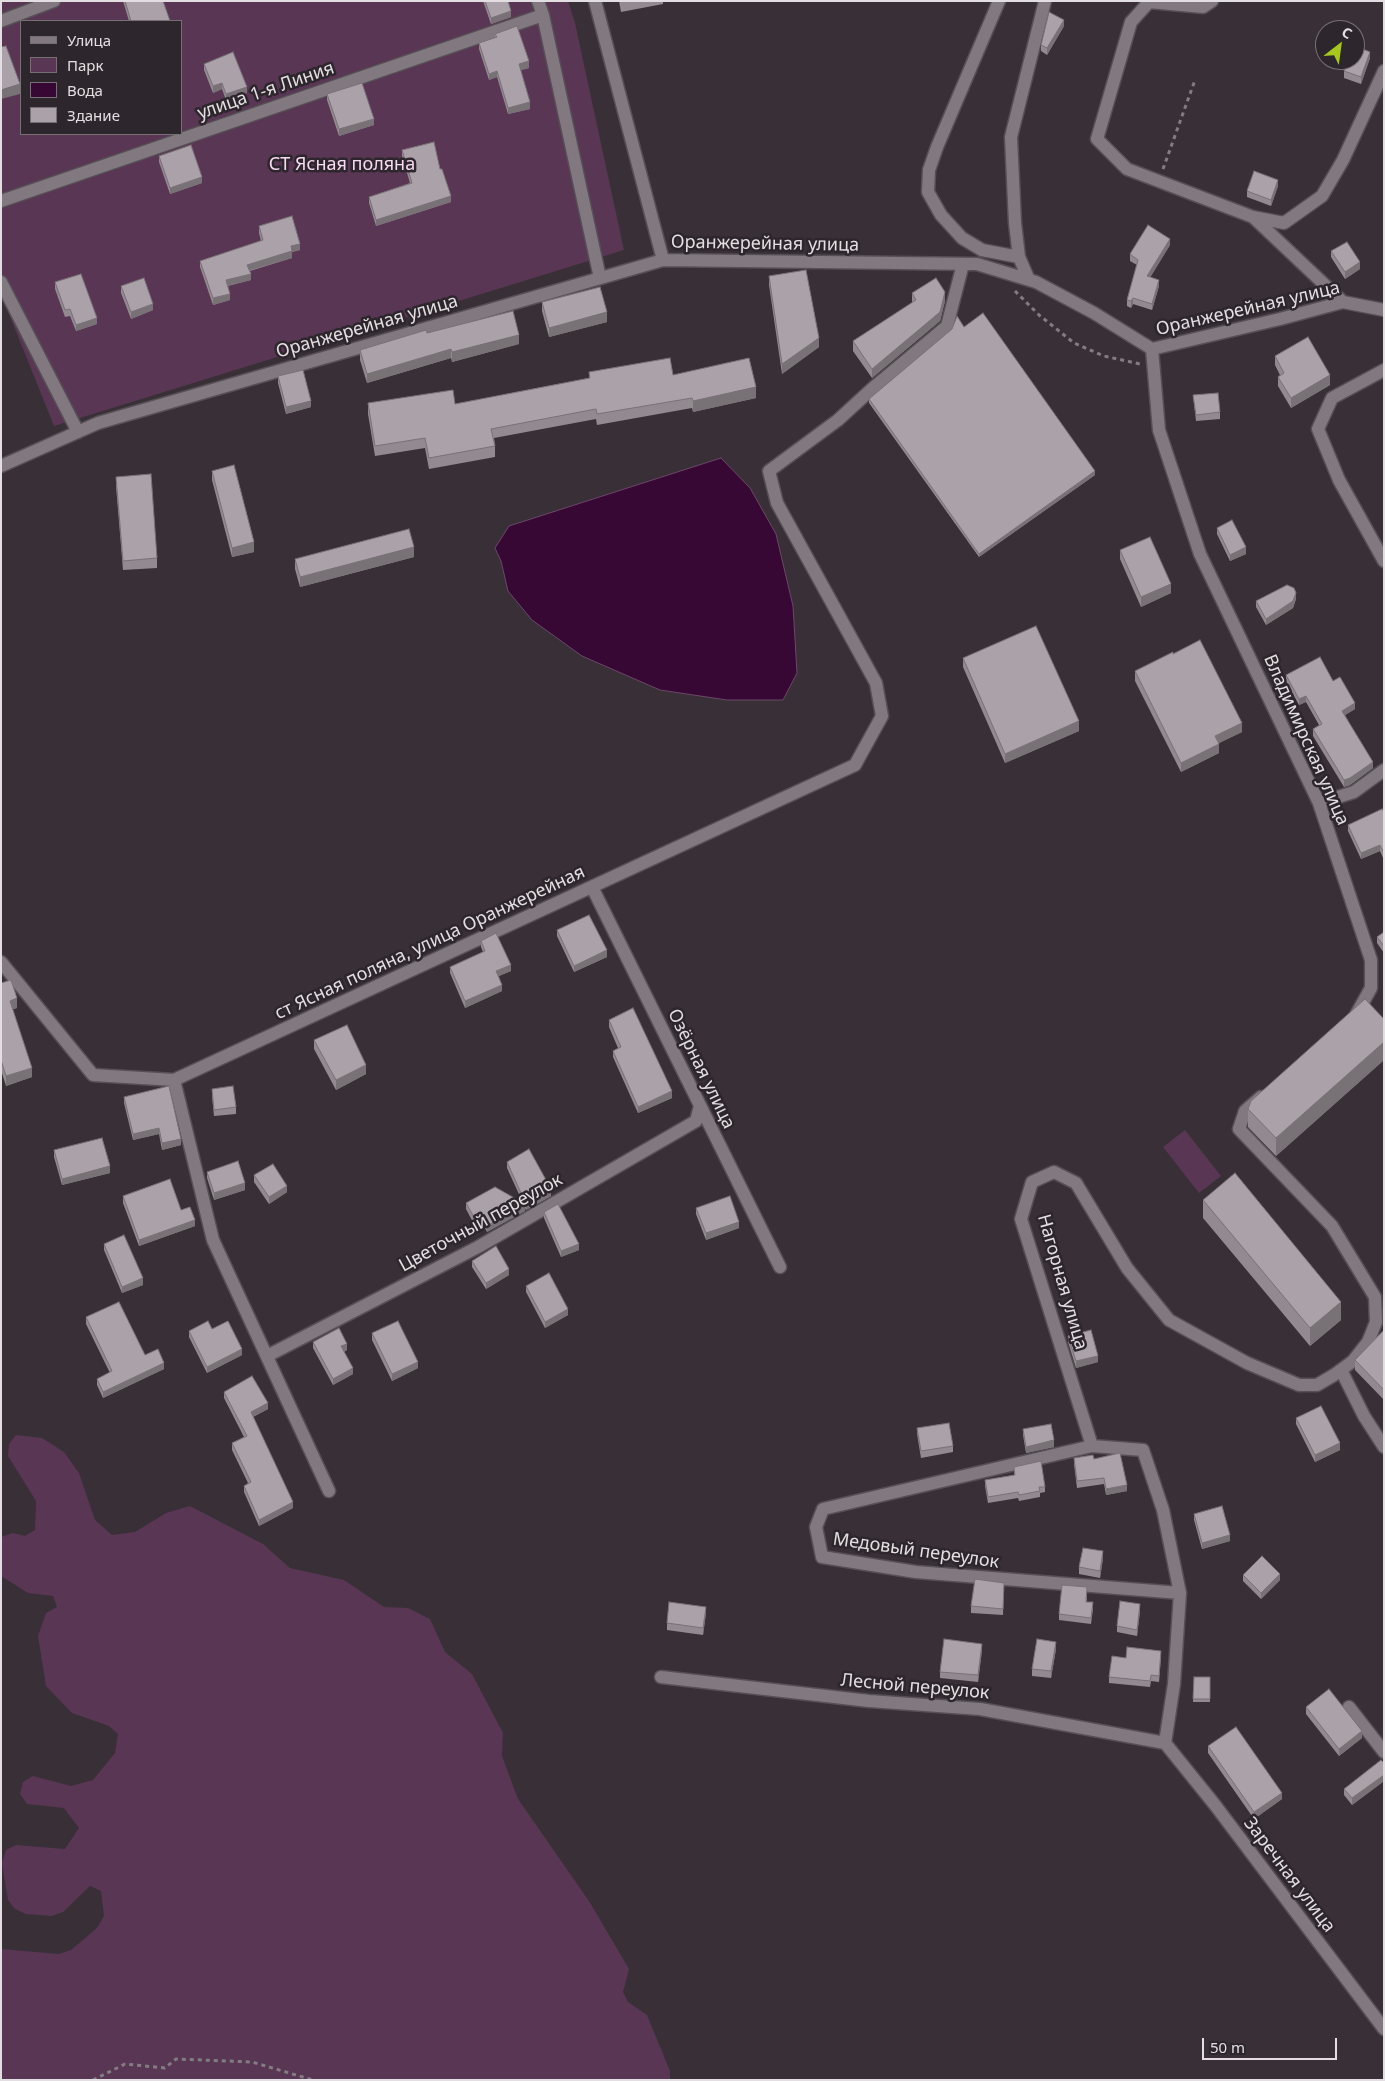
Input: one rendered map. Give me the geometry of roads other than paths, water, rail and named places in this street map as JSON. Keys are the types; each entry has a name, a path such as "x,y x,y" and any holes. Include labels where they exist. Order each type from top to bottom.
{"street":[{"path":"1,21 54,1"},
{"path":"538,1 543,15 600,278"},
{"path":"595,1 663,260"},
{"path":"999,1 937,147 929,170 928,192 942,215 962,238 982,250 1019,257"},
{"path":"1029,280 1019,257 1015,223 1011,137 1044,1"},
{"path":"1212,1 1203,7 1149,2 1131,22 1097,139 1127,169 1253,217 1284,223 1322,196 1343,160 1384,71"},
{"name":"улица 1-я Линия","path":"1,201 543,15"},
{"path":"1253,217 1343,302"},
{"name":"Оранжерейная улица","path":"1,466 98,422 663,260 977,264 1029,280 1094,313 1152,349 1280,320 1343,302 1384,310"},
{"name":"ст Ясная поляна, улица Оранжерейная","path":"1,962 93,1075 174,1080 855,765 882,716 876,683 777,503 769,471 838,420 947,326 963,264"},
{"path":"1,282 78,432"},
{"name":"Владимирская улица","path":"1152,349 1159,430 1200,554 1319,802 1371,960 1371,988 1359,1011 1345,1023"},
{"path":"1384,370 1332,398 1318,428 1339,480 1384,561"},
{"path":"1319,802 1354,792 1384,770"},
{"name":"Озёрная улица","path":"592,887 780,1266"},
{"path":"174,1080 213,1240 329,1491"},
{"name":"Нагорная улица","path":"1092,1446 1021,1219 1032,1182 1054,1172 1076,1183 1127,1268 1169,1320 1247,1363 1299,1385 1317,1385 1353,1361 1368,1342 1376,1322 1375,1298 1332,1226 1238,1129 1245,1111 1274,1086"},
{"name":"Цветочный переулок","path":"267,1356 478,1247 696,1121 700,1106"},
{"path":"1341,1370 1364,1416 1384,1447"},
{"path":"1092,1446 1143,1450 1163,1510 1180,1594 1174,1684 1165,1744"},
{"name":"Медовый переулок","path":"1092,1446 823,1509 816,1527 822,1557 916,1572 1180,1594"},
{"name":"Лесной переулок","path":"661,1677 869,1701 980,1709 1165,1744"},
{"path":"1350,1707 1384,1752"},
{"name":"Заречная улица","path":"1165,1744 1215,1805 1384,2029"}],"water":[{"path":"721,458 750,488 776,534 793,606 797,673 783,700 727,700 660,690 582,656 532,620 508,591 501,561 495,548 509,526"}],"park label":[{"name":"СТ Ясная поляна","path":"342,165"}]}
